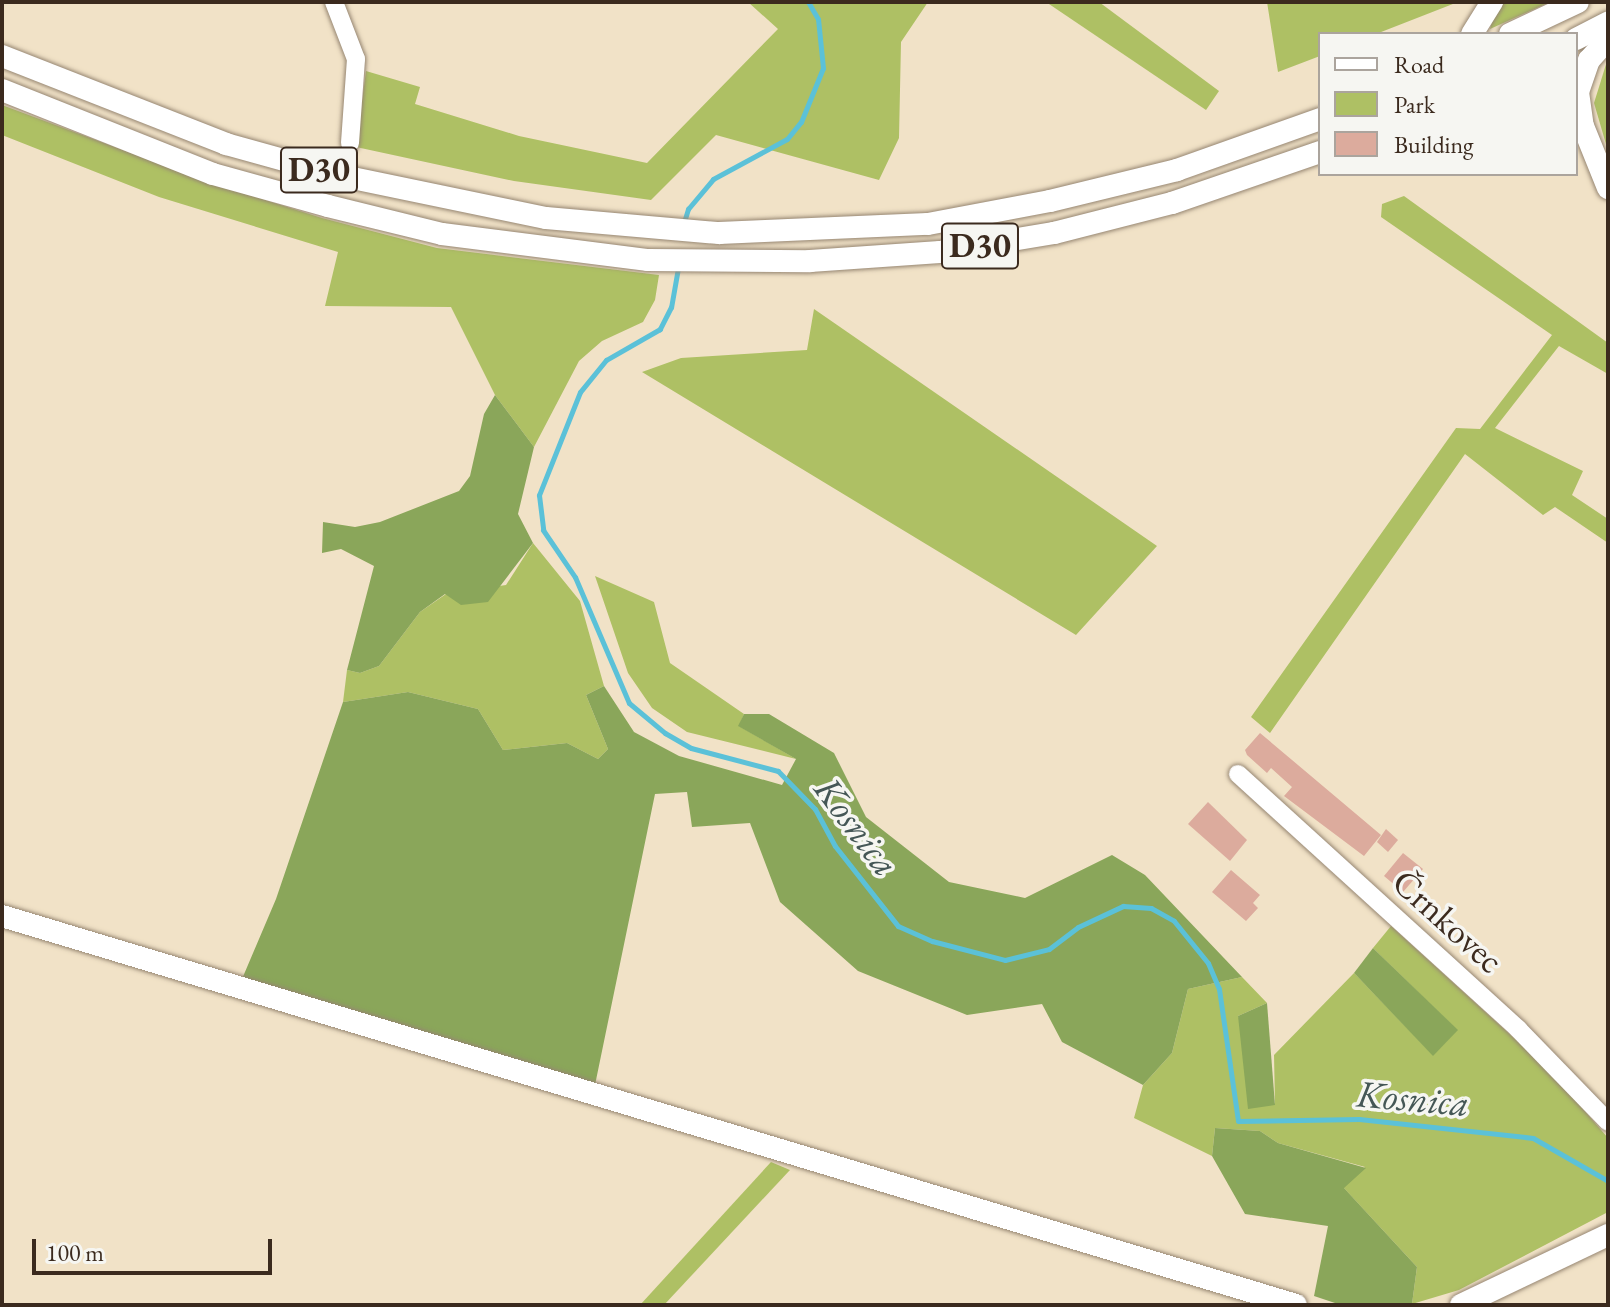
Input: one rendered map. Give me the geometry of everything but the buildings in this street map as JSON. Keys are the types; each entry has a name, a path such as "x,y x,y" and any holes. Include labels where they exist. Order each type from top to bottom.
{"main road":[{"path":"1473,32 1492,2"},
{"path":"1514,32 1578,2"},
{"path":"1578,38 1608,23"},
{"path":"1593,156 1578,92 1589,60 1608,39"},
{"name":"D30","path":"2,56 226,144 338,175 450,202 651,229 719,233 928,224 1035,204 1177,170 1318,120"},
{"name":"D30","path":"2,90 213,174 328,206 442,234 648,260 717,263 940,252 1054,233 1172,203 1318,153"},
{"path":"1578,135 1593,156 1608,188"},
{"path":"2,916 1296,1305"},
{"path":"1461,1305 1608,1235"}],"street":[{"path":"334,2 356,59 350,143"},
{"name":"Črnkovec","path":"1238,774 1518,1029 1608,1122"}],"green space":[{"path":"748,2 928,2 901,42 899,138 879,180 716,135 651,200 514,181 356,147 366,71 420,87 415,104 519,136 647,163 778,29"},
{"path":"1046,2 1099,2 1219,91 1206,110"},
{"path":"1267,2 1458,2 1381,32 1318,32 1318,57 1278,72"},
{"path":"1507,2 1550,2 1490,29 1496,7"},
{"path":"1608,58 1608,151 1594,103"},
{"path":"2,105 211,183 322,218 437,248 659,275 655,300 643,322 602,341 579,361 534,447 495,395 451,307 325,306 338,252 159,197 2,135"},
{"path":"1404,196 1608,343 1608,374 1559,346 1495,428 1583,471 1572,495 1608,519 1608,543 1555,507 1543,515 1465,454 1270,733 1251,717 1456,428 1480,429 1552,335 1381,217 1382,204"},
{"path":"814,309 1157,546 1076,635 642,372 681,358 807,350"},
{"path":"495,395 534,447 518,514 533,543 488,602 461,605 445,594 420,612 379,666 360,673 347,670 374,566 341,549 322,553 323,522 355,527 380,522 459,491 470,476 484,414"},
{"path":"533,543 580,601 604,686 586,695 608,749 598,759 567,743 503,750 478,709 408,692 343,702 347,670 360,673 379,666 420,612 446,594 506,585"},
{"path":"595,576 654,602 670,663 744,714 739,726 796,759 687,732 652,708 628,673"},
{"path":"604,686 634,732 679,756 782,785 796,759 738,726 744,714 769,714 834,753 866,817 949,882 1025,898 1112,855 1145,875 1242,977 1188,989 1172,1053 1143,1085 1062,1042 1042,1004 967,1015 858,971 780,902 750,823 692,827 687,792 655,794 595,1085 242,979 276,899 343,702 408,692 478,709 503,750 567,743 598,759 608,749 586,695"},
{"path":"1391,926 1550,1071 1608,1138 1608,1212 1459,1290 1412,1304 1417,1267 1343,1187 1365,1167 1278,1143 1260,1131 1215,1128 1212,1156 1134,1118 1143,1085 1172,1053 1188,989 1242,977 1267,1003 1238,1016 1275,1105 1274,1055 1354,973 1433,1055 1457,1030 1373,948"},
{"path":"1373,948 1458,1030 1433,1056 1354,973"},
{"path":"1267,1003 1275,1105 1248,1109 1238,1016"},
{"path":"1215,1128 1260,1131 1278,1143 1366,1168 1344,1188 1417,1267 1412,1304 1341,1305 1314,1296 1328,1226 1245,1214 1212,1156"},
{"path":"771,1162 790,1170 664,1305 640,1305"}],"waterway":[{"name":"Kosnica","path":"684,222 688,209 713,179 787,139 801,122 823,68 818,19 808,2"},
{"name":"Kosnica","path":"678,268 671,307 660,329 606,360 580,392 539,495 543,530 575,577 629,703 665,733 691,748 778,771 815,809 835,846 898,926 932,941 1005,960 1049,949 1078,927 1123,906 1151,908 1174,921 1208,963 1219,989 1238,1121 1359,1119 1533,1138 1608,1181"}]}
